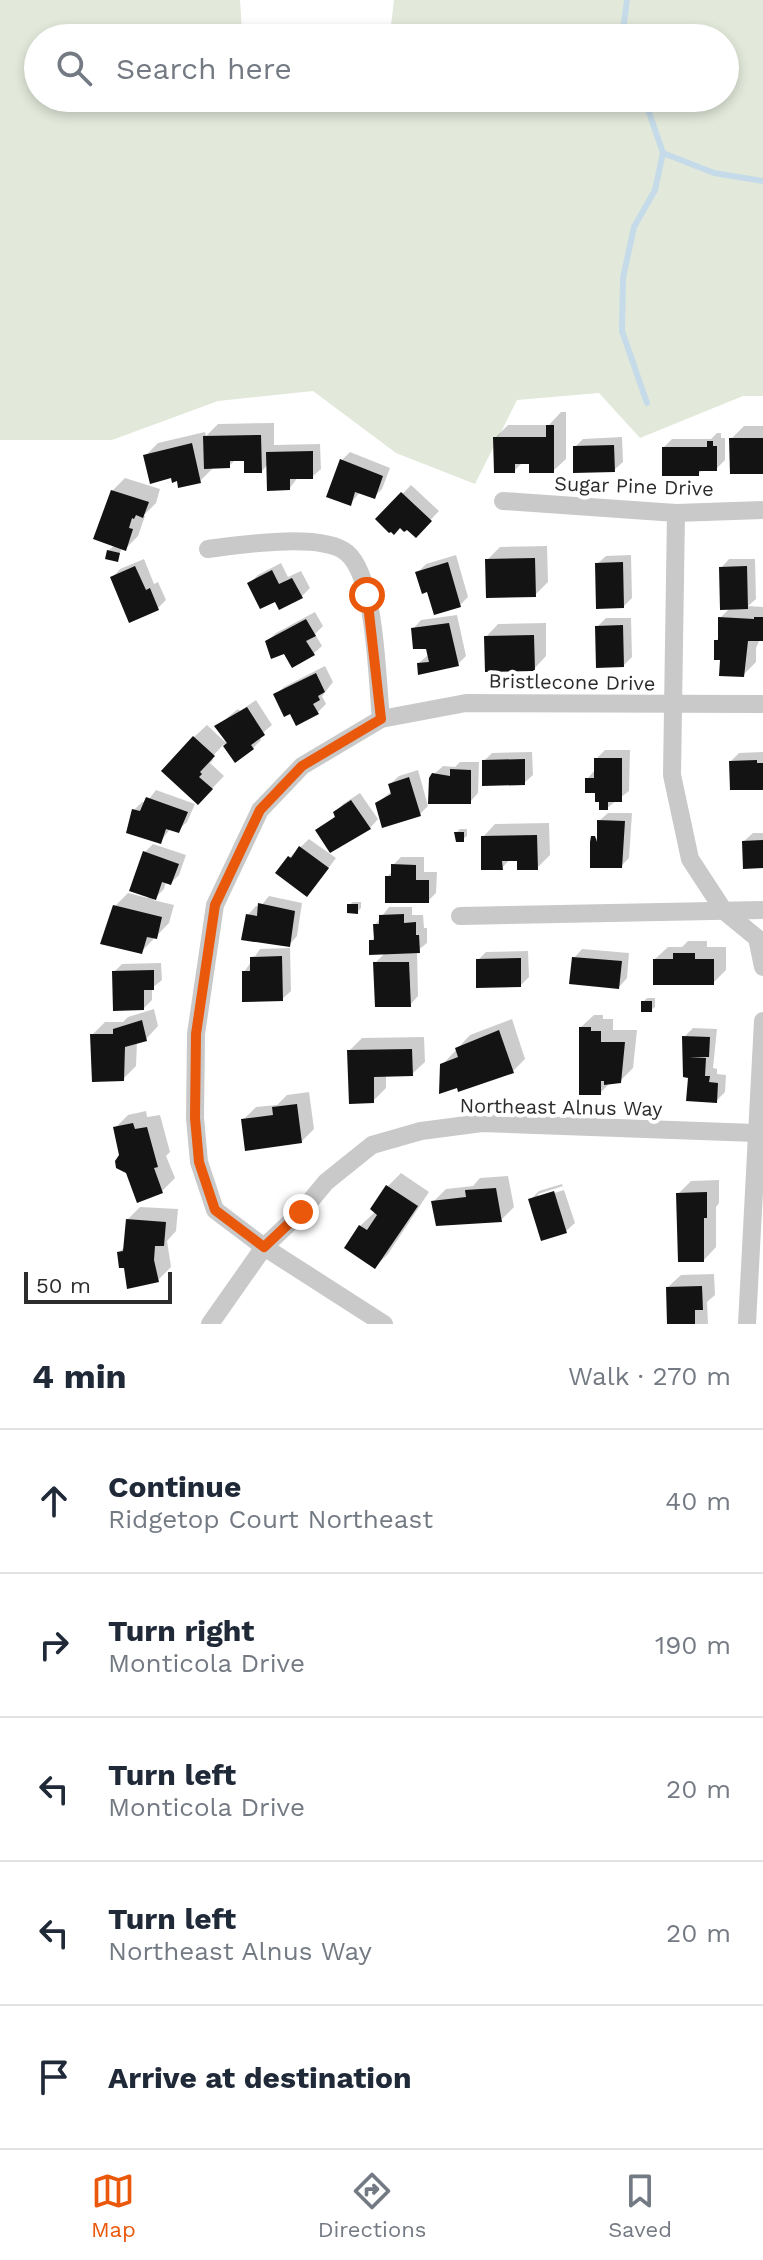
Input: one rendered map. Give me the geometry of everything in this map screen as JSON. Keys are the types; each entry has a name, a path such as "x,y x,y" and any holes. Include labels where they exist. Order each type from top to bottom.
{"street":[{"name":"Sugar Pine Drive","path":"503,501 676,513 763,510"},
{"path":"676,513 672,775 690,859 724,911 757,938 763,967"},
{"path":"208,549 262,541 316,542 347,552 363,577 371,619 381,719 302,766 260,810 215,905 196,1034 195,1118 199,1162 215,1210 264,1247 384,1324"},
{"name":"Bristlecone Drive","path":"381,719 466,703 763,704"},
{"path":"460,916 763,910"},
{"path":"747,1324 763,1021"},
{"name":"Northeast Alnus Way","path":"210,1324 264,1247 301,1212 326,1182 372,1145 421,1131 482,1123 755,1133"}],"green space":[{"path":"0,0 240,0 242,24 24,24 24,112 739,112 739,24 391,24 394,0 763,0 763,396 743,396 640,438 599,393 517,400 475,484 396,453 313,391 218,401 112,440 0,440"}],"building":[{"path":"546,425 554,425 554,473 529,473 529,464 515,464 515,473 494,473 493,437 546,437"},
{"path":"261,435 262,473 244,473 244,461 230,461 230,468 204,469 203,436"},
{"path":"729,438 763,438 763,474 730,474"},
{"path":"707,441 713,441 713,446 717,446 717,471 699,471 699,476 662,476 662,447 707,447"},
{"path":"192,443 201,483 178,488 177,481 172,483 171,478 150,484 143,455"},
{"path":"614,445 615,472 573,473 573,446"},
{"path":"313,451 313,479 290,479 290,490 267,491 266,452"},
{"path":"340,459 383,476 375,499 355,492 351,506 326,497"},
{"path":"111,490 149,502 143,518 136,515 132,518 129,528 133,529 126,551 93,539"},
{"path":"401,492 432,521 416,538 400,528 394,535 389,533 375,519"},
{"path":"107,550 120,553 118,562 105,559"},
{"path":"535,558 536,597 486,598 485,559"},
{"path":"448,562 461,607 434,615 427,592 422,594 415,572"},
{"path":"623,562 624,608 596,609 595,563"},
{"path":"135,566 146,590 150,588 159,610 129,623 110,577"},
{"path":"747,566 748,609 720,610 719,567"},
{"path":"272,570 279,584 292,578 303,598 279,610 275,602 260,609 247,583"},
{"path":"718,617 763,617 763,641 748,641 744,677 719,676 720,660 714,660"},
{"path":"306,619 316,636 306,641 315,655 292,668 284,654 271,659 265,641"},
{"path":"449,623 459,666 418,675 417,663 429,662 426,649 413,649 411,628"},
{"path":"623,625 624,667 596,668 595,626"},
{"path":"534,635 535,671 485,672 484,636"},
{"path":"316,673 325,692 313,704 319,714 296,726 290,714 284,717 273,694"},
{"path":"247,707 265,735 251,745 254,749 235,763 223,746 227,743 214,726"},
{"path":"193,736 215,756 199,777 213,789 198,805 161,771"},
{"path":"594,758 622,758 622,802 608,802 608,810 599,810 595,793 585,793 585,778 594,778"},
{"path":"525,759 525,785 482,786 482,760"},
{"path":"757,760 757,763 763,763 763,790 730,790 729,761"},
{"path":"450,769 471,770 471,804 428,804 432,773 450,776"},
{"path":"409,777 421,816 382,828 375,803 391,794 388,784"},
{"path":"146,797 188,812 179,833 166,829 161,844 126,833 132,809 140,811"},
{"path":"351,800 371,829 330,853 315,830 335,817 333,812"},
{"path":"597,820 625,821 622,868 590,868 590,842 591,836 595,836 597,842"},
{"path":"454,832 464,832 464,842 456,842"},
{"path":"537,835 538,870 517,870 517,861 502,861 503,870 481,870 481,836"},
{"path":"763,840 763,868 743,869 742,841"},
{"path":"299,846 329,868 307,897 275,873"},
{"path":"143,851 179,864 171,885 162,882 156,900 129,891"},
{"path":"391,864 416,865 416,880 429,880 429,903 385,903 385,876 391,876"},
{"path":"258,903 295,911 290,947 241,940 246,914 257,916"},
{"path":"347,904 358,904 358,914 347,913"},
{"path":"113,905 162,917 157,939 147,937 142,954 100,944"},
{"path":"404,914 404,923 416,922 420,953 369,955 369,940 374,940 373,924 379,924 379,915"},
{"path":"673,953 695,953 695,959 714,959 714,985 653,985 653,959 673,959"},
{"path":"282,956 283,1001 242,1002 242,971 250,971 250,957"},
{"path":"572,957 622,961 619,989 569,984"},
{"path":"521,958 521,987 476,988 476,959"},
{"path":"373,962 409,962 411,1007 375,1007"},
{"path":"154,970 154,990 144,990 144,1010 113,1011 112,971"},
{"path":"641,1001 652,1001 652,1012 641,1012"},
{"path":"142,1020 147,1041 125,1047 124,1081 92,1082 90,1034 113,1034 113,1029"},
{"path":"579,1027 601,1031 601,1042 625,1042 621,1083 604,1085 601,1081 601,1095 579,1095"},
{"path":"499,1030 514,1073 458,1092 457,1088 439,1094 440,1064 458,1057 455,1048"},
{"path":"682,1036 710,1037 709,1057 689,1057 706,1058 705,1076 710,1076 709,1082 718,1083 717,1103 686,1101 688,1078 683,1077"},
{"path":"412,1049 413,1076 374,1077 374,1103 349,1104 347,1050"},
{"path":"297,1104 302,1143 245,1151 241,1119 273,1115 272,1107"},
{"path":"133,1123 135,1129 147,1127 158,1167 154,1168 163,1193 137,1203 126,1173 116,1168 115,1161 119,1155 113,1127"},
{"path":"386,1185 418,1206 375,1269 344,1248 359,1225 367,1230 377,1215 370,1209"},
{"path":"496,1188 502,1222 436,1226 431,1201 466,1197 465,1190"},
{"path":"554,1191 567,1233 541,1241 528,1199"},
{"path":"707,1192 704,1262 678,1262 676,1193"},
{"path":"126,1219 166,1222 164,1246 155,1246 154,1260 159,1282 127,1289 124,1268 119,1268 117,1252 123,1251"},
{"path":"702,1286 703,1310 695,1310 695,1324 667,1324 666,1287"}],"waterway":[{"path":"624,24 627,0"},
{"path":"647,403 622,331 623,278 634,227 655,190 663,153 649,112"},
{"path":"663,153 714,173 763,181"}],"route":[{"path":"301,1212 264,1247 215,1210 199,1162 195,1118 196,1034 215,905 260,810 302,766 381,719 367,595"}]}
